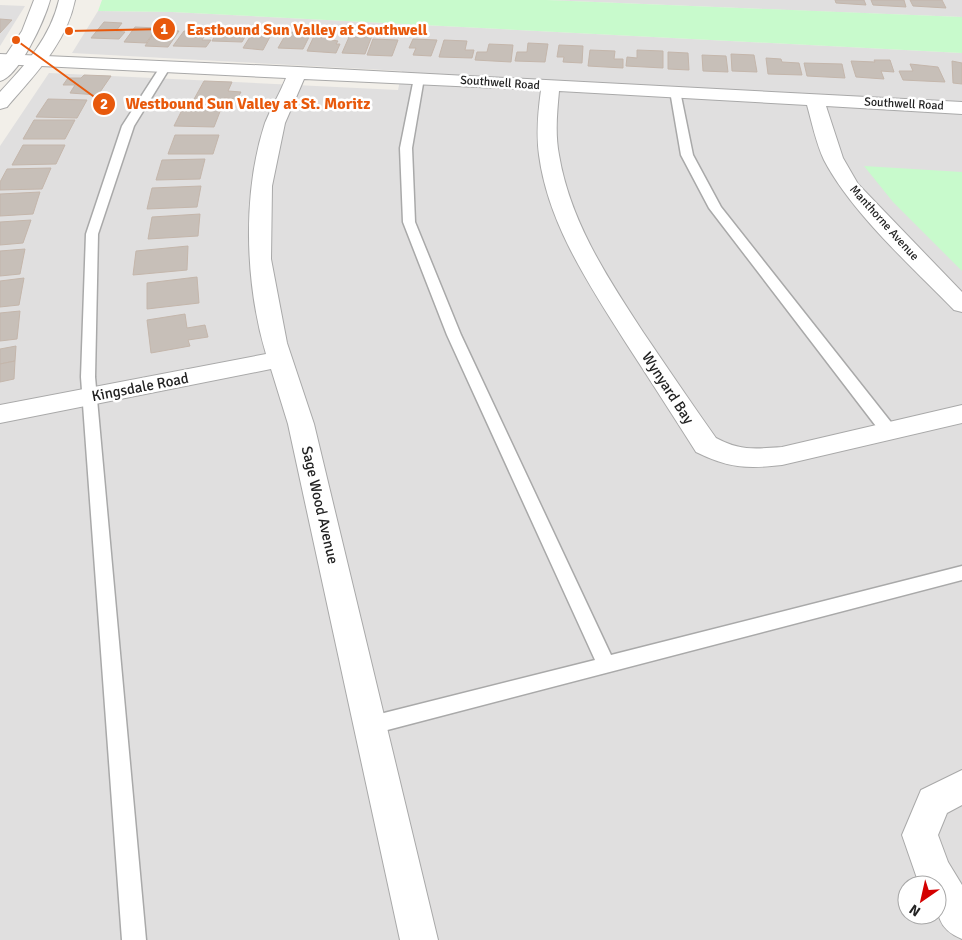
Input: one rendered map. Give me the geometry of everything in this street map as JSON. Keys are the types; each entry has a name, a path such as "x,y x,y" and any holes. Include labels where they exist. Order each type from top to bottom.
{"street":[{"path":"0,76 7,59 30,36 39,17 42,0"},
{"path":"0,103 37,61 57,31 67,0"},
{"name":"Southwell Road","path":"7,59 419,78 550,87 675,91 962,108"},
{"name":"Sage Wood Avenue","path":"298,72 275,123 262,186 260,259 279,360 301,424 372,726 419,940"},
{"name":"Wynyard Bay","path":"550,87 546,138 556,192 577,244 619,314 706,445 727,456 754,459 782,456 962,414"},
{"name":"Manthorne Avenue","path":"815,100 833,158 850,187 962,305"},
{"name":"Kingsdale Road","path":"0,414 279,360"},
{"path":"962,786 934,802 920,834 932,871 962,920"}],"lane":[{"path":"134,940 88,377 92,234 128,126 166,66"},
{"path":"419,78 406,148 409,222 454,335 606,664"},
{"path":"675,91 687,155 716,208 888,430"},
{"path":"372,726 962,573"}],"shaded area":[{"path":"547,0 962,0 962,17 837,12"},
{"path":"0,5 25,6 0,46"},
{"path":"98,11 172,12 962,53 962,940 0,940 0,146 49,73 398,90 402,71 72,53"}],"green space":[{"path":"102,0 547,0 962,17 962,53 172,12 98,11"},
{"path":"864,166 962,172 962,271 893,202"}],"building":[{"path":"835,0 864,0 866,5 836,3"},
{"path":"871,0 904,0 906,7 873,5"},
{"path":"910,0 942,0 946,8 913,6"},
{"path":"0,19 12,20 0,33"},
{"path":"104,22 122,23 116,31 125,32 119,39 91,38"},
{"path":"135,27 157,28 146,43 124,42"},
{"path":"228,27 250,28 242,42 212,41 218,30 226,31"},
{"path":"156,30 179,31 168,47 145,46"},
{"path":"184,31 207,32 202,40 211,40 206,47 173,46"},
{"path":"253,32 272,33 263,50 243,48"},
{"path":"287,32 311,33 303,49 278,48"},
{"path":"360,32 373,33 365,54 342,53 349,37 358,37"},
{"path":"315,34 334,35 332,40 338,41 336,44 340,44 336,53 307,51"},
{"path":"373,39 398,40 392,56 367,55"},
{"path":"413,39 437,40 431,56 413,55 416,48 409,48"},
{"path":"444,40 467,41 465,50 474,50 472,58 439,57"},
{"path":"528,43 548,44 545,62 515,61 517,52 527,52"},
{"path":"489,44 513,45 511,62 475,60 477,52 487,52"},
{"path":"559,45 583,46 582,63 563,62 564,57 557,57"},
{"path":"590,50 615,51 614,59 623,59 623,68 588,66"},
{"path":"637,50 663,51 663,68 626,66 627,57 637,58"},
{"path":"668,52 688,53 689,70 668,69"},
{"path":"731,54 754,55 757,72 732,71"},
{"path":"702,55 726,56 728,72 703,71"},
{"path":"766,58 781,59 782,62 799,63 802,75 768,74"},
{"path":"874,60 890,60 894,72 881,71 884,79 856,77 851,61 875,62"},
{"path":"952,61 962,63 962,84 953,83"},
{"path":"804,63 842,64 845,78 807,76"},
{"path":"910,64 938,67 945,82 903,80 899,71 913,71"},
{"path":"84,75 111,76 98,95 70,93 75,85 63,85 68,78 81,78"},
{"path":"204,81 232,82 228,91 241,92 237,99 224,98 222,102 193,101"},
{"path":"48,99 87,100 77,118 36,117"},
{"path":"183,108 221,109 214,127 174,126"},
{"path":"34,120 75,120 65,139 23,139"},
{"path":"175,135 219,135 213,154 168,154"},
{"path":"23,145 65,145 56,164 12,165"},
{"path":"205,159 200,179 156,180 162,160"},
{"path":"51,168 42,189 0,190 0,182 7,169"},
{"path":"201,186 197,207 147,209 152,188"},
{"path":"40,192 33,214 0,216 0,194"},
{"path":"200,214 198,236 148,239 152,217"},
{"path":"31,220 23,243 0,245 0,222"},
{"path":"188,246 187,270 133,275 136,251"},
{"path":"25,249 20,274 0,276 0,251"},
{"path":"197,277 199,303 147,309 147,283"},
{"path":"24,278 19,305 0,307 0,281"},
{"path":"20,311 17,339 0,341 0,313"},
{"path":"185,314 187,328 205,325 208,337 188,340 190,346 151,353 147,320"},
{"path":"16,346 15,361 0,364 0,349"},
{"path":"15,361 14,379 0,382 0,364"}],"place":[{"name":"Eastbound Sun Valley at Southwell","path":"69,31"},
{"name":"Westbound Sun Valley at St. Moritz","path":"16,40"}]}
